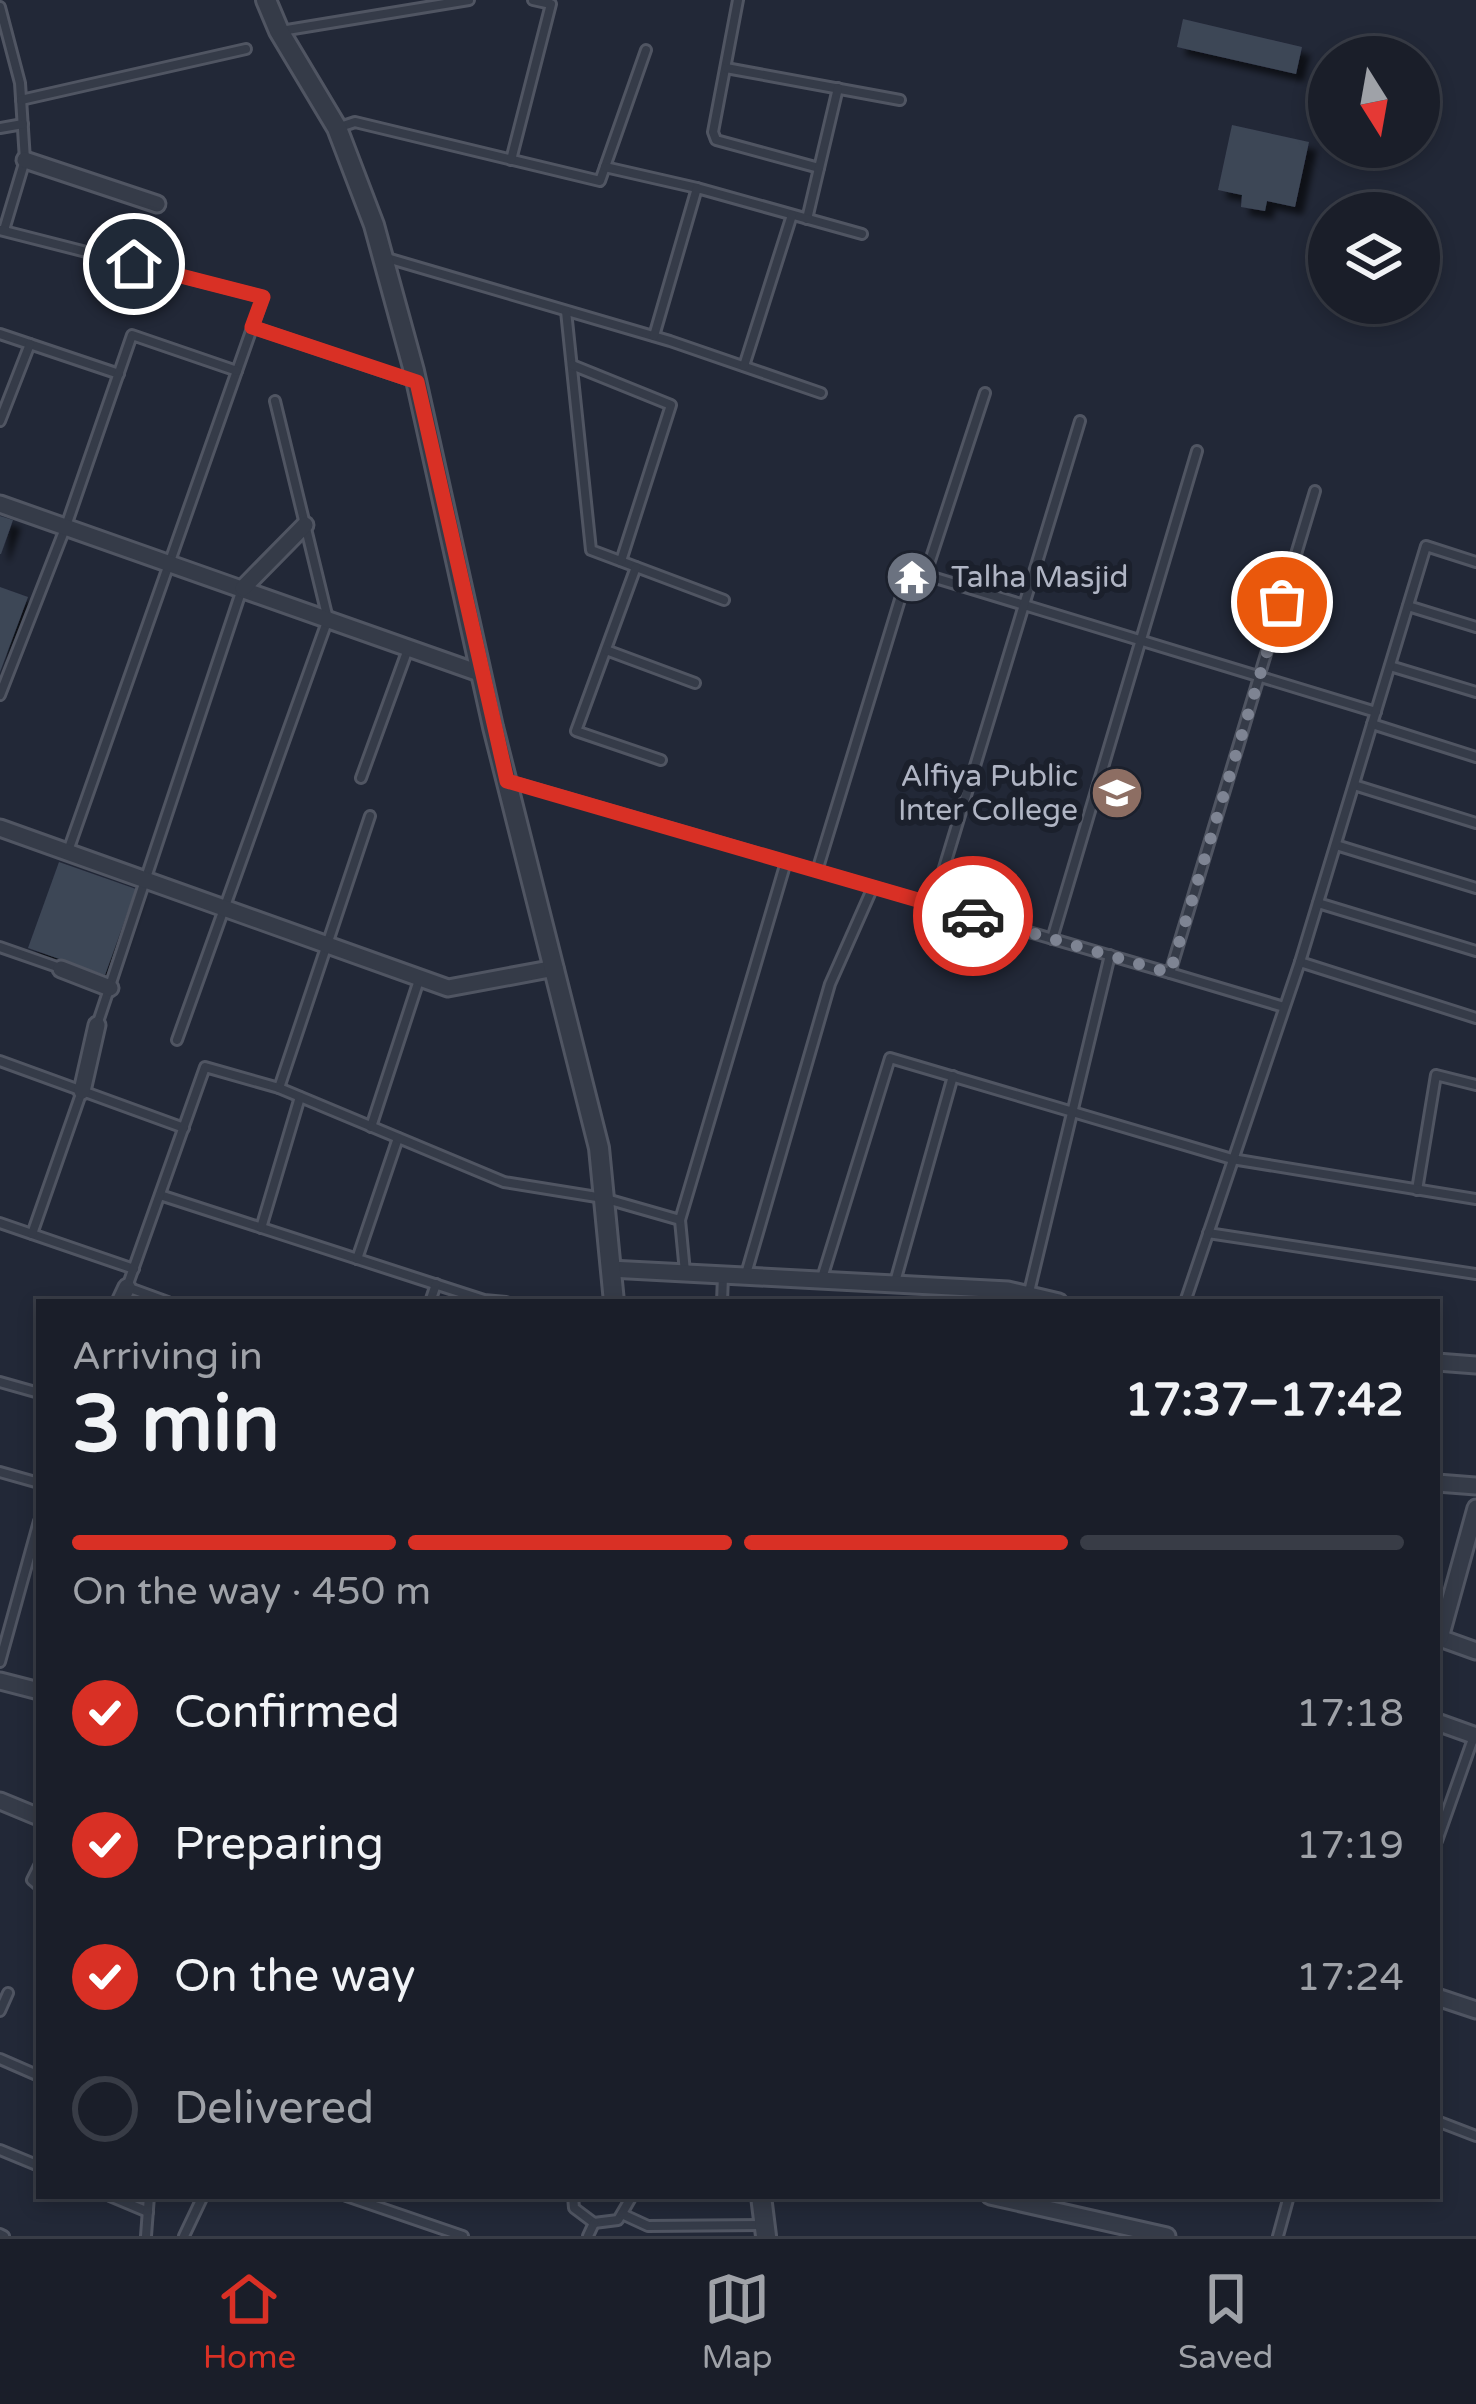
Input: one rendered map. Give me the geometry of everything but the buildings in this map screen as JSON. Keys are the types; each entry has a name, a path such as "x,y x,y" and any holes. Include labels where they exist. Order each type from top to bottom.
{"street":[{"path":"266,0 279,31 337,128 382,257 417,382 507,781 598,1148 614,1299"},
{"path":"26,160 157,204"},
{"path":"0,504 482,674"},
{"path":"242,588 305,525"},
{"path":"0,828 448,988 555,968"},
{"path":"62,969 110,988"},
{"path":"82,1091 98,1025"},
{"path":"610,1268 1008,1290 1034,1298"},
{"path":"1440,1362 1476,1365"},
{"path":"1440,1483 1476,1486"},
{"path":"1440,1634 1476,1508"},
{"path":"1440,1638 1476,1651"},
{"path":"0,1681 36,1690"},
{"path":"1440,1723 1476,1734"},
{"path":"0,1802 36,1816"},
{"path":"1440,1998 1476,2009"},
{"path":"761,2199 766,2230"},
{"path":"1002,2199 1158,2235"}],"lane":[{"path":"279,31 469,0"},
{"path":"511,160 551,4 533,0"},
{"path":"738,0 712,131 716,140 819,168"},
{"path":"0,7 21,100 26,160 2,230 263,297 67,852"},
{"path":"21,100 246,49"},
{"path":"337,128 355,122 600,181 646,50"},
{"path":"726,68 900,100"},
{"path":"807,219 838,88"},
{"path":"0,128 23,124"},
{"path":"604,167 862,235"},
{"path":"654,336 697,188"},
{"path":"744,366 792,215"},
{"path":"382,257 654,336 821,392"},
{"path":"566,310 591,550 724,600"},
{"path":"252,327 417,382"},
{"path":"0,334 119,374"},
{"path":"0,695 66,526 132,335 237,370"},
{"path":"0,421 30,343"},
{"path":"572,365 671,405 621,561"},
{"path":"925,576 985,393"},
{"path":"177,1040 328,619 275,401"},
{"path":"933,904 1080,421"},
{"path":"1052,939 1197,451"},
{"path":"1170,973 1316,491"},
{"path":"1186,1299 1300,962 1426,546 1476,562"},
{"path":"636,567 576,731 661,760"},
{"path":"818,871 908,570 1376,712"},
{"path":"98,1025 242,588"},
{"path":"1408,605 1476,627"},
{"path":"361,778 408,648"},
{"path":"606,650 695,682"},
{"path":"1390,666 1476,692"},
{"path":"1372,724 1476,757"},
{"path":"507,781 1284,1007"},
{"path":"1354,785 1476,823"},
{"path":"279,1088 370,816"},
{"path":"1336,845 1476,888"},
{"path":"685,1273 680,1220 786,862"},
{"path":"746,1276 830,984 873,887"},
{"path":"1318,903 1476,951"},
{"path":"0,947 62,969"},
{"path":"1034,1298 1070,1111 1110,955"},
{"path":"1300,962 1476,1018"},
{"path":"371,1126 419,978"},
{"path":"822,1280 890,1058 1232,1160 1476,1199"},
{"path":"0,1061 184,1128"},
{"path":"124,1294 205,1067 279,1088 504,1182 604,1198 680,1220"},
{"path":"1417,1190 1436,1075 1476,1084"},
{"path":"895,1284 953,1076"},
{"path":"32,1234 82,1091"},
{"path":"261,1228 300,1097"},
{"path":"357,1259 398,1138"},
{"path":"160,1195 478,1299"},
{"path":"0,1223 134,1269"},
{"path":"1208,1233 1476,1274"},
{"path":"722,1299 723,1275"},
{"path":"431,1299 436,1284"},
{"path":"0,1382 36,1392"},
{"path":"0,1472 36,1482"},
{"path":"0,1662 36,1532"},
{"path":"1440,1833 1476,1734"},
{"path":"0,2011 8,1993"},
{"path":"0,2059 36,2075"},
{"path":"1440,2122 1476,2136"},
{"path":"0,2150 36,2165"},
{"path":"117,2199 148,2212"},
{"path":"146,2236 149,2199"},
{"path":"184,2236 202,2199"},
{"path":"355,2199 463,2236"},
{"path":"573,2199 574,2208 594,2223 618,2220 630,2199"},
{"path":"1278,2236 1288,2199"},
{"path":"622,2214 664,2231 766,2230"},
{"path":"588,2236 594,2223"}],"way so far":[{"path":"973,916 1170,973 1282,602"}],"place":[{"name":"Talha Masjid","path":"912,577"},
{"name":"Alfiya Public Inter College","path":"1117,793"}],"route":[{"path":"134,264 263,297 252,327 417,382 507,781 973,916"}]}
